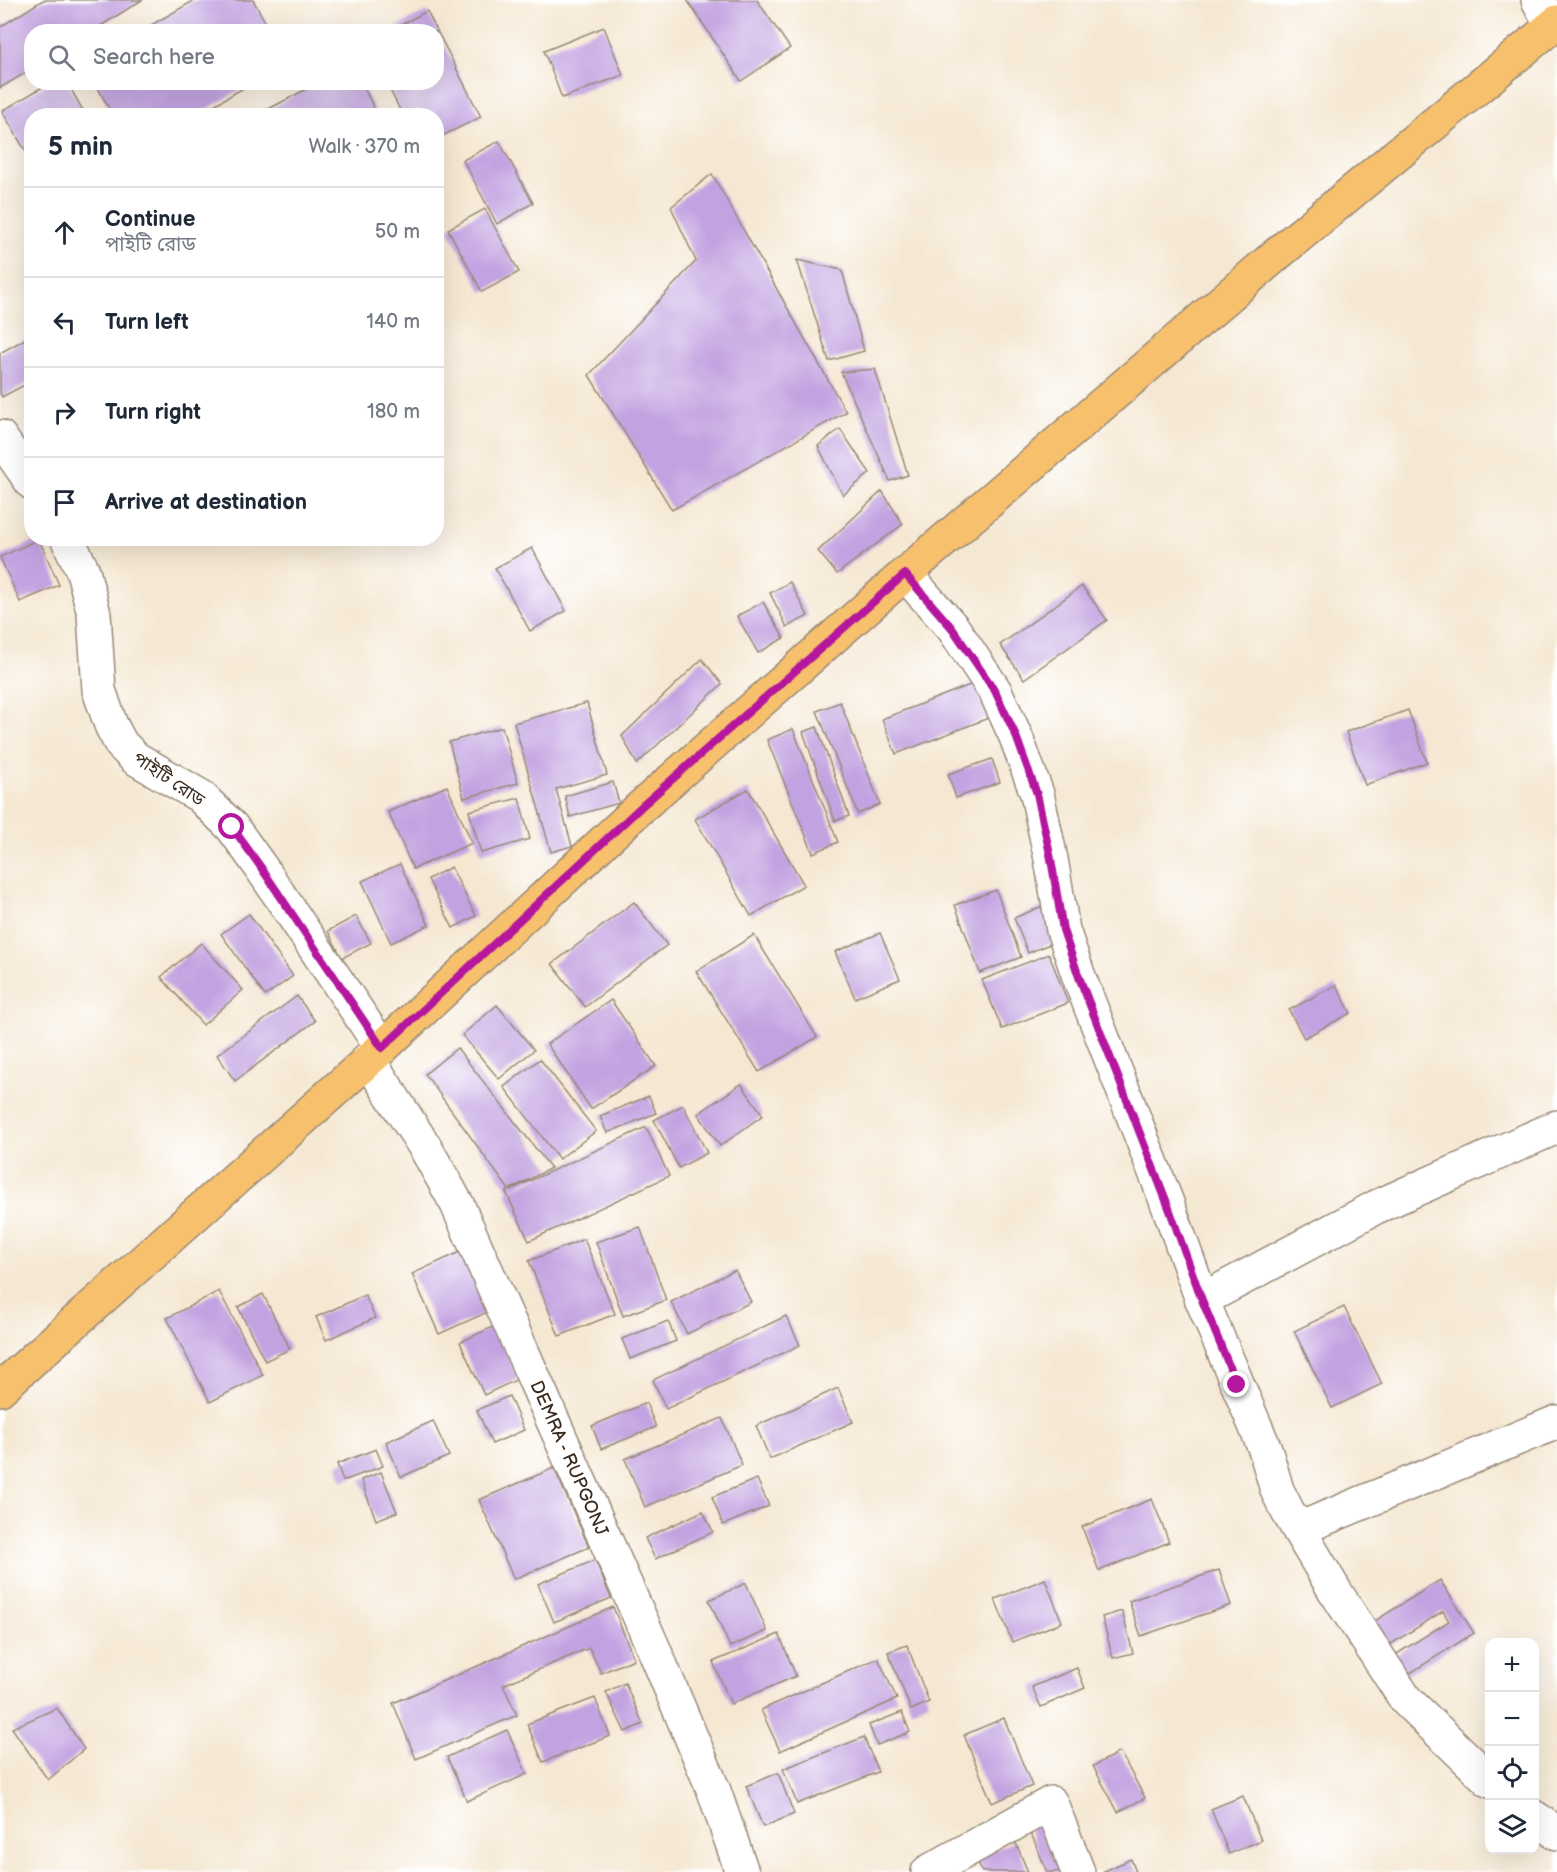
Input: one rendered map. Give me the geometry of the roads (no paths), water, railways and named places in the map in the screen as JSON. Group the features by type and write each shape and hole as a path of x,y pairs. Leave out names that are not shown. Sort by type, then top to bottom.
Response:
{"main road":[{"path":"0,1389 375,1054 642,806 905,574 1276,255 1549,16"}],"street":[{"path":"0,437 24,472"},
{"name":"পাইটি রোড","path":"71,546 83,571 93,614 99,690 111,725 122,744 135,758 200,796 232,827 260,866 375,1054"},
{"path":"905,574 952,628 995,691 1016,736 1037,794 1063,930 1079,977 1169,1208 1202,1300 1265,1449 1277,1490 1335,1591 1406,1700 1485,1776"},
{"name":"DEMRA - RUPGONJ","path":"375,1054 457,1204 653,1647 714,1791 742,1872"},
{"path":"1202,1300 1376,1207 1557,1127"},
{"path":"1299,1530 1557,1422"},
{"path":"928,1872 1051,1803 1078,1872"},
{"path":"1539,1820 1557,1833"}]}
